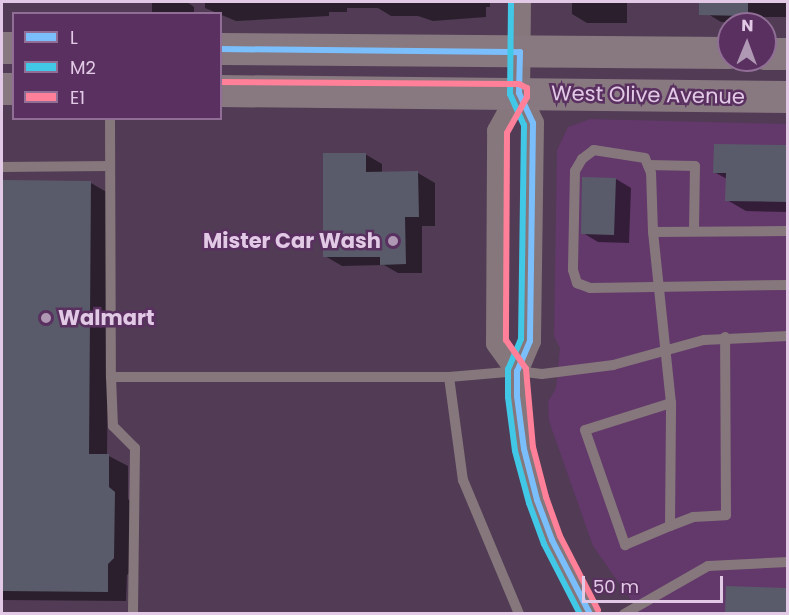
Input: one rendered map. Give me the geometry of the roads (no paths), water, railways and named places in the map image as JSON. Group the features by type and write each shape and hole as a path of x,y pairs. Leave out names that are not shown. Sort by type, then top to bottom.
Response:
{"main road":[{"name":"West Olive Avenue","path":"222,49 717,53"},
{"name":"West Olive Avenue","path":"222,91 788,97"}],"street":[{"path":"520,2 519,93 533,123 531,341 517,371 524,449 537,500 552,540 590,614"},
{"path":"517,371 497,343 498,131 519,93"}],"lane":[{"path":"110,120 113,426 135,448 133,614"},
{"path":"670,526 671,403 658,286 648,165 645,158 625,153 594,150 582,159 575,171 573,270 577,283 590,288 658,286 788,285"},
{"path":"648,165 695,166 694,230"},
{"path":"2,167 110,166"},
{"path":"653,232 788,231"},
{"path":"111,377 449,378 517,371 542,374 591,369 725,337 788,336"},
{"path":"671,403 585,430 625,545 693,517 726,515 725,337"},
{"path":"449,378 463,480 519,614"},
{"path":"624,614 708,566 788,562"}],"place":[{"name":"Mister Car Wash","path":"393,241"},
{"name":"Walmart","path":"46,318"}]}
